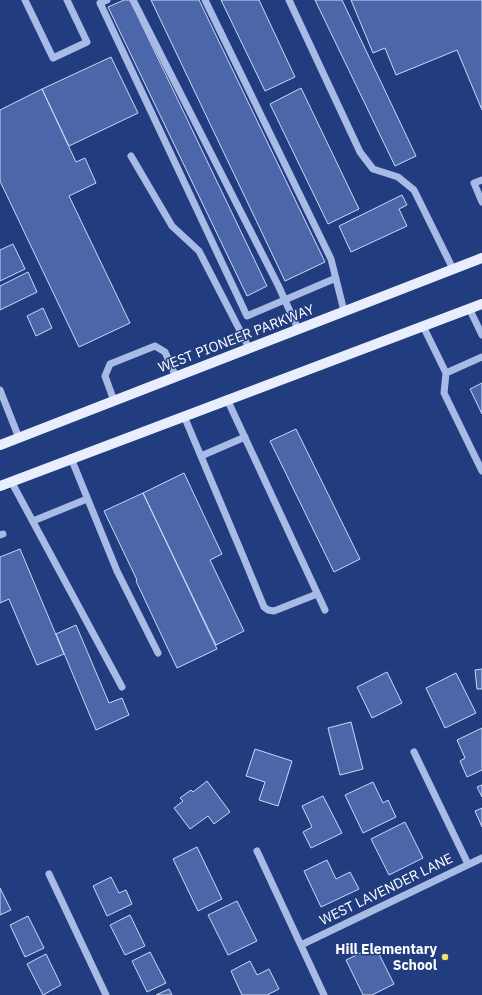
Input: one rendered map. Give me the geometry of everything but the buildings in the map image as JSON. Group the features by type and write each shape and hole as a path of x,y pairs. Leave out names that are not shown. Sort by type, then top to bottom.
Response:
{"main road":[{"name":"WEST PIONEER PARKWAY","path":"0,445 482,258"},
{"path":"0,486 227,399 482,304"}],"street":[{"path":"25,0 53,58 87,42 66,0"},
{"path":"107,0 100,4 248,316 336,278"},
{"path":"133,0 285,300 298,329"},
{"path":"205,0 331,259 344,311"},
{"path":"289,0 360,152 373,169 398,177 414,190 452,269"},
{"path":"131,156 172,226 198,251 248,348"},
{"path":"482,180 474,183 482,202"},
{"path":"469,308 482,335"},
{"path":"423,326 446,373 444,393 482,471"},
{"path":"114,401 105,376 110,364 154,346 165,352 176,377"},
{"path":"446,373 482,357"},
{"path":"0,390 19,438"},
{"path":"227,399 325,610"},
{"path":"184,416 264,607 268,610 274,611 317,594"},
{"path":"201,456 245,437"},
{"path":"71,458 117,571 158,653"},
{"path":"11,481 122,687"},
{"path":"33,521 87,499"},
{"path":"414,752 468,864"},
{"path":"257,851 324,995"},
{"name":"WEST LAVENDER LANE","path":"301,945 482,858"},
{"path":"49,874 106,995"}],"place":[{"name":"Hill Elementary School","path":"445,957"}]}
